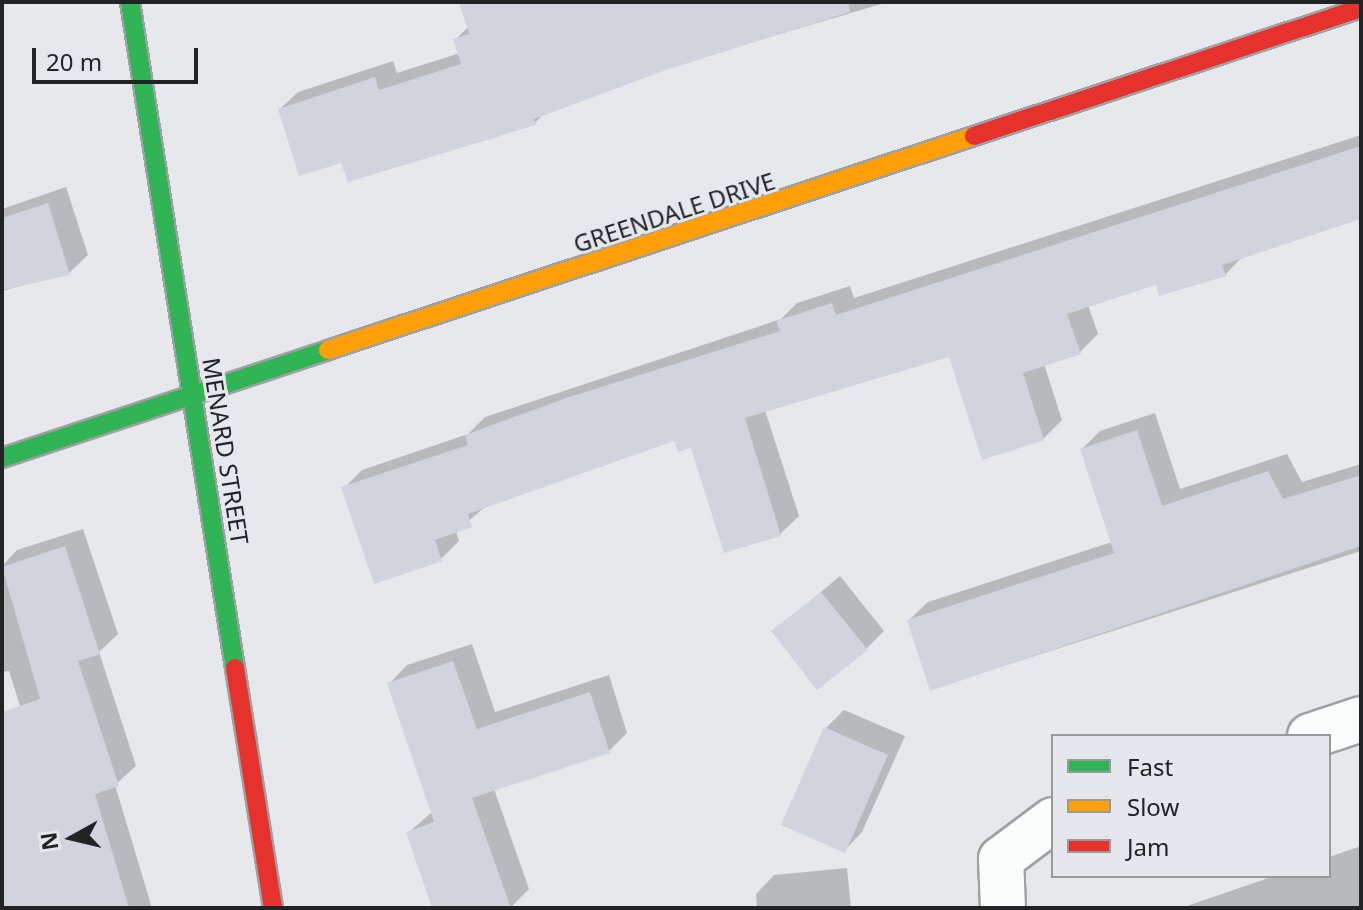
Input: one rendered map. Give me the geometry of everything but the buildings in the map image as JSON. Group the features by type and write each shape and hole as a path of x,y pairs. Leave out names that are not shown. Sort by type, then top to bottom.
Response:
{"street":[{"name":"MENARD STREET","path":"130,2 273,908"},
{"name":"GREENDALE DRIVE","path":"2,458 1361,8"},
{"path":"1316,734 1361,719"},
{"path":"1003,908 1001,859 1051,822"}],"traffic: fast":[{"path":"130,2 235,668"},
{"path":"2,458 328,350"}],"traffic: slow":[{"path":"328,350 974,136"}],"traffic: jam":[{"path":"974,136 1361,8"},
{"path":"235,668 273,908"}]}
